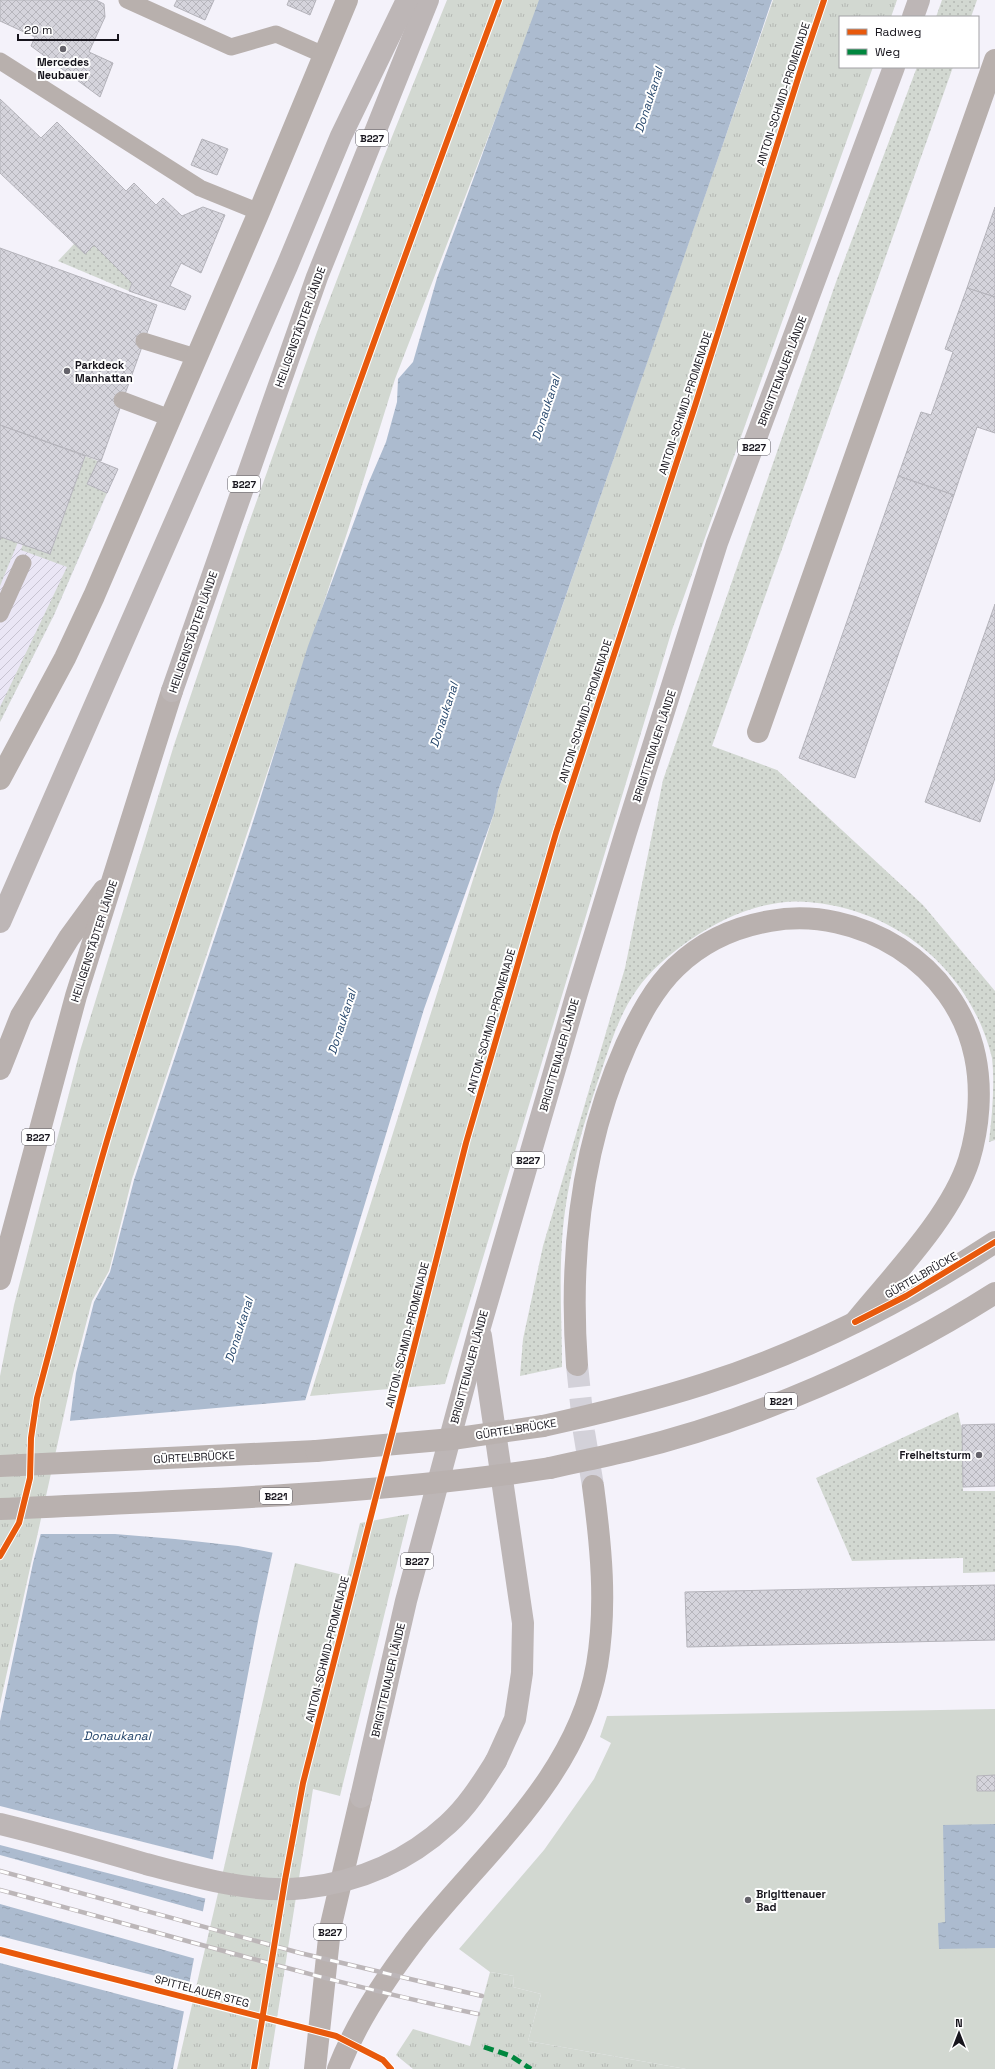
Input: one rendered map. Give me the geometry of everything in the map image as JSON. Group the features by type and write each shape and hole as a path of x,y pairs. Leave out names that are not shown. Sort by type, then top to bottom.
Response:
{"highway":[{"path":"0,922 283,274 341,136 407,0"},
{"name":"HEILIGENSTÄDTER LÄNDE","path":"172,691 317,277 428,0"},
{"path":"913,16 919,0"},
{"name":"BRIGITTENAUER LÄNDE","path":"361,1797 406,1602 480,1327 577,992 718,543 894,68"},
{"path":"0,1824 198,1877 266,1888 303,1888 347,1881 385,1867 422,1846 450,1823 475,1793 496,1761 515,1718 522,1673 523,1623 480,1327"}],"main road":[{"name":"HEILIGENSTÄDTER LÄNDE","path":"0,1279 76,996 116,874 172,691"},
{"path":"0,1069 21,1016 69,938 116,874"},
{"path":"577,1365 574,1316 574,1264 580,1209 588,1162 601,1112 617,1065 634,1026 654,992 676,967 699,948 724,935 752,924 786,918 826,920 861,928 890,942 915,958 938,981 955,1004 967,1030 975,1056 978,1083 975,1135 968,1162 957,1188 940,1217 855,1322"},
{"name":"GÜRTELBRÜCKE","path":"0,1466 316,1451 452,1439 543,1426 595,1415 705,1384 762,1363 855,1322 906,1296 995,1242"},
{"name":"B221","path":"0,1509 346,1492 490,1477 550,1468 628,1451 695,1432 755,1411 824,1384 941,1325 995,1293"},
{"path":"338,2069 375,1997 415,1940 521,1817 550,1778 581,1721 597,1666 603,1616 602,1552 593,1486"},
{"name":"BRIGITTENAUER LÄNDE","path":"315,2069 330,1929 361,1797"}],"street":[{"path":"3,768 65,658 259,212 347,0"},
{"path":"758,732 995,60"}],"lane":[{"path":"127,0 231,47 276,34 324,55"},
{"path":"0,62 200,188 259,212"},
{"path":"144,341 196,357"},
{"path":"122,400 170,418"},
{"path":"0,614 24,563"}],"shaded area":[{"path":"0,425 118,469 54,615 0,722"}],"green space":[{"path":"447,0 541,0 395,379 348,530 132,1179 109,1271 92,1301 73,1374 0,1704 0,1376 14,1305 80,1051 174,745 246,531 317,332 381,164"},
{"path":"773,0 897,0 891,16 839,16 839,68 873,68 672,630 445,1384 310,1396 494,813 498,791"},
{"path":"942,0 977,0 971,16 936,16"},
{"path":"917,68 953,68 712,746 777,770 923,905 995,991 995,1140 989,1142 993,1089 992,1058 982,1027 967,998 948,972 926,950 900,931 871,917 841,907 808,902 777,903 761,906 731,917 683,945 654,969 630,1000 620,1020 587,1113 567,1198 561,1257 562,1367 520,1376 523,1339 543,1246 625,968 663,780 836,282"},
{"path":"74,244 94,245 132,283 129,291 58,261"},
{"path":"85,456 98,461 87,484 107,493 54,615 0,722 0,707 67,567 21,550 23,544 50,554"},
{"path":"1,537 18,542 0,586 0,540"},
{"path":"958,1412 962,1430 963,1491 995,1491 995,1572 963,1573 963,1558 852,1561 816,1478"},
{"path":"409,1514 340,1796 313,1789 269,2069 177,2069 295,1563 347,1576 360,1523"},
{"name":"Brigittenauer Bad","path":"995,1709 995,2069 686,2069 528,2041 541,1994 513,1987 514,1976 490,1972 459,1949 544,1850 594,1779 611,1743 600,1737 607,1716"},
{"path":"490,1972 514,1976 513,1987 541,1994 528,2041 686,2069 413,2069 396,2055 413,2029 470,2046"}],"water":[{"name":"Donaukanal","path":"539,0 772,0 498,791 494,813 424,1009 305,1401 259,1616 173,2069 0,2069 0,1721 33,1563 69,1428 76,1373 94,1302 110,1272 134,1180 251,828 308,646 368,484 386,442 397,402 398,379 413,362 437,278"},
{"path":"995,1824 995,1948 939,1949 938,1923 945,1922 943,1825"}],"pier":[{"path":"307,1400 274,1553 238,1546 115,1534 39,1534 68,1421"},
{"path":"0,1806 215,1860 207,1899 0,1845"},
{"path":"0,1855 205,1912 196,1959 0,1904"},
{"path":"0,1936 191,1985 186,2012 0,1963"}],"building":[{"name":"Mercedes Neubauer","path":"0,0 96,0 104,4 105,17 89,52 113,63 100,97 31,46 35,37 0,21"},
{"path":"177,0 214,0 205,20 174,6"},
{"path":"289,0 316,0 310,15 287,5"},
{"path":"0,99 41,138 57,122 126,191 134,183 156,205 163,198 182,216 203,207 225,215 201,273 181,263 170,286 191,296 185,310 129,291 132,283 94,245 85,254 0,173"},
{"path":"202,139 228,149 217,175 191,165"},
{"path":"995,207 995,297 967,288"},
{"name":"Parkdeck Manhattan","path":"0,248 157,305 101,461 0,425"},
{"path":"967,288 995,297 995,433 977,427 954,495 898,476 921,412 931,415 953,352 945,349"},
{"path":"0,425 85,456 50,554 1,537 0,540"},
{"path":"98,461 118,469 107,493 87,484"},
{"path":"898,476 954,495 855,778 799,758"},
{"path":"995,604 995,778 980,822 925,802"},
{"name":"Freiheitsturm","path":"995,1424 995,1486 963,1487 962,1425"},
{"path":"995,1585 995,1640 687,1647 685,1592"},
{"path":"995,1775 995,1791 977,1791 977,1776"}],"tunnel":[{"path":"577,1365 584,1432 593,1486"}],"railway":[{"path":"0,1871 300,1953 482,1996"},
{"path":"0,1890 298,1971 418,2001 478,2014"}],"marked path":[{"path":"484,2047 511,2056 531,2069"}],"cycle path":[{"path":"0,1556 19,1523 30,1478 31,1438 37,1398 101,1161 155,985 296,561 396,280 499,0"},
{"name":"ANTON-SCHMID-PROMENADE","path":"254,2069 285,1880 303,1783 466,1143 556,833 694,409 824,0"},
{"path":"855,1322 906,1296 995,1242"},
{"name":"SPITTELAUER STEG","path":"0,1950 336,2036 383,2060 391,2069"}],"place":[{"name":"Mercedes Neubauer","path":"63,49"},
{"name":"Parkdeck Manhattan","path":"67,371"},
{"name":"Freiheitsturm","path":"979,1455"},
{"name":"Brigittenauer Bad","path":"748,1900"}]}
